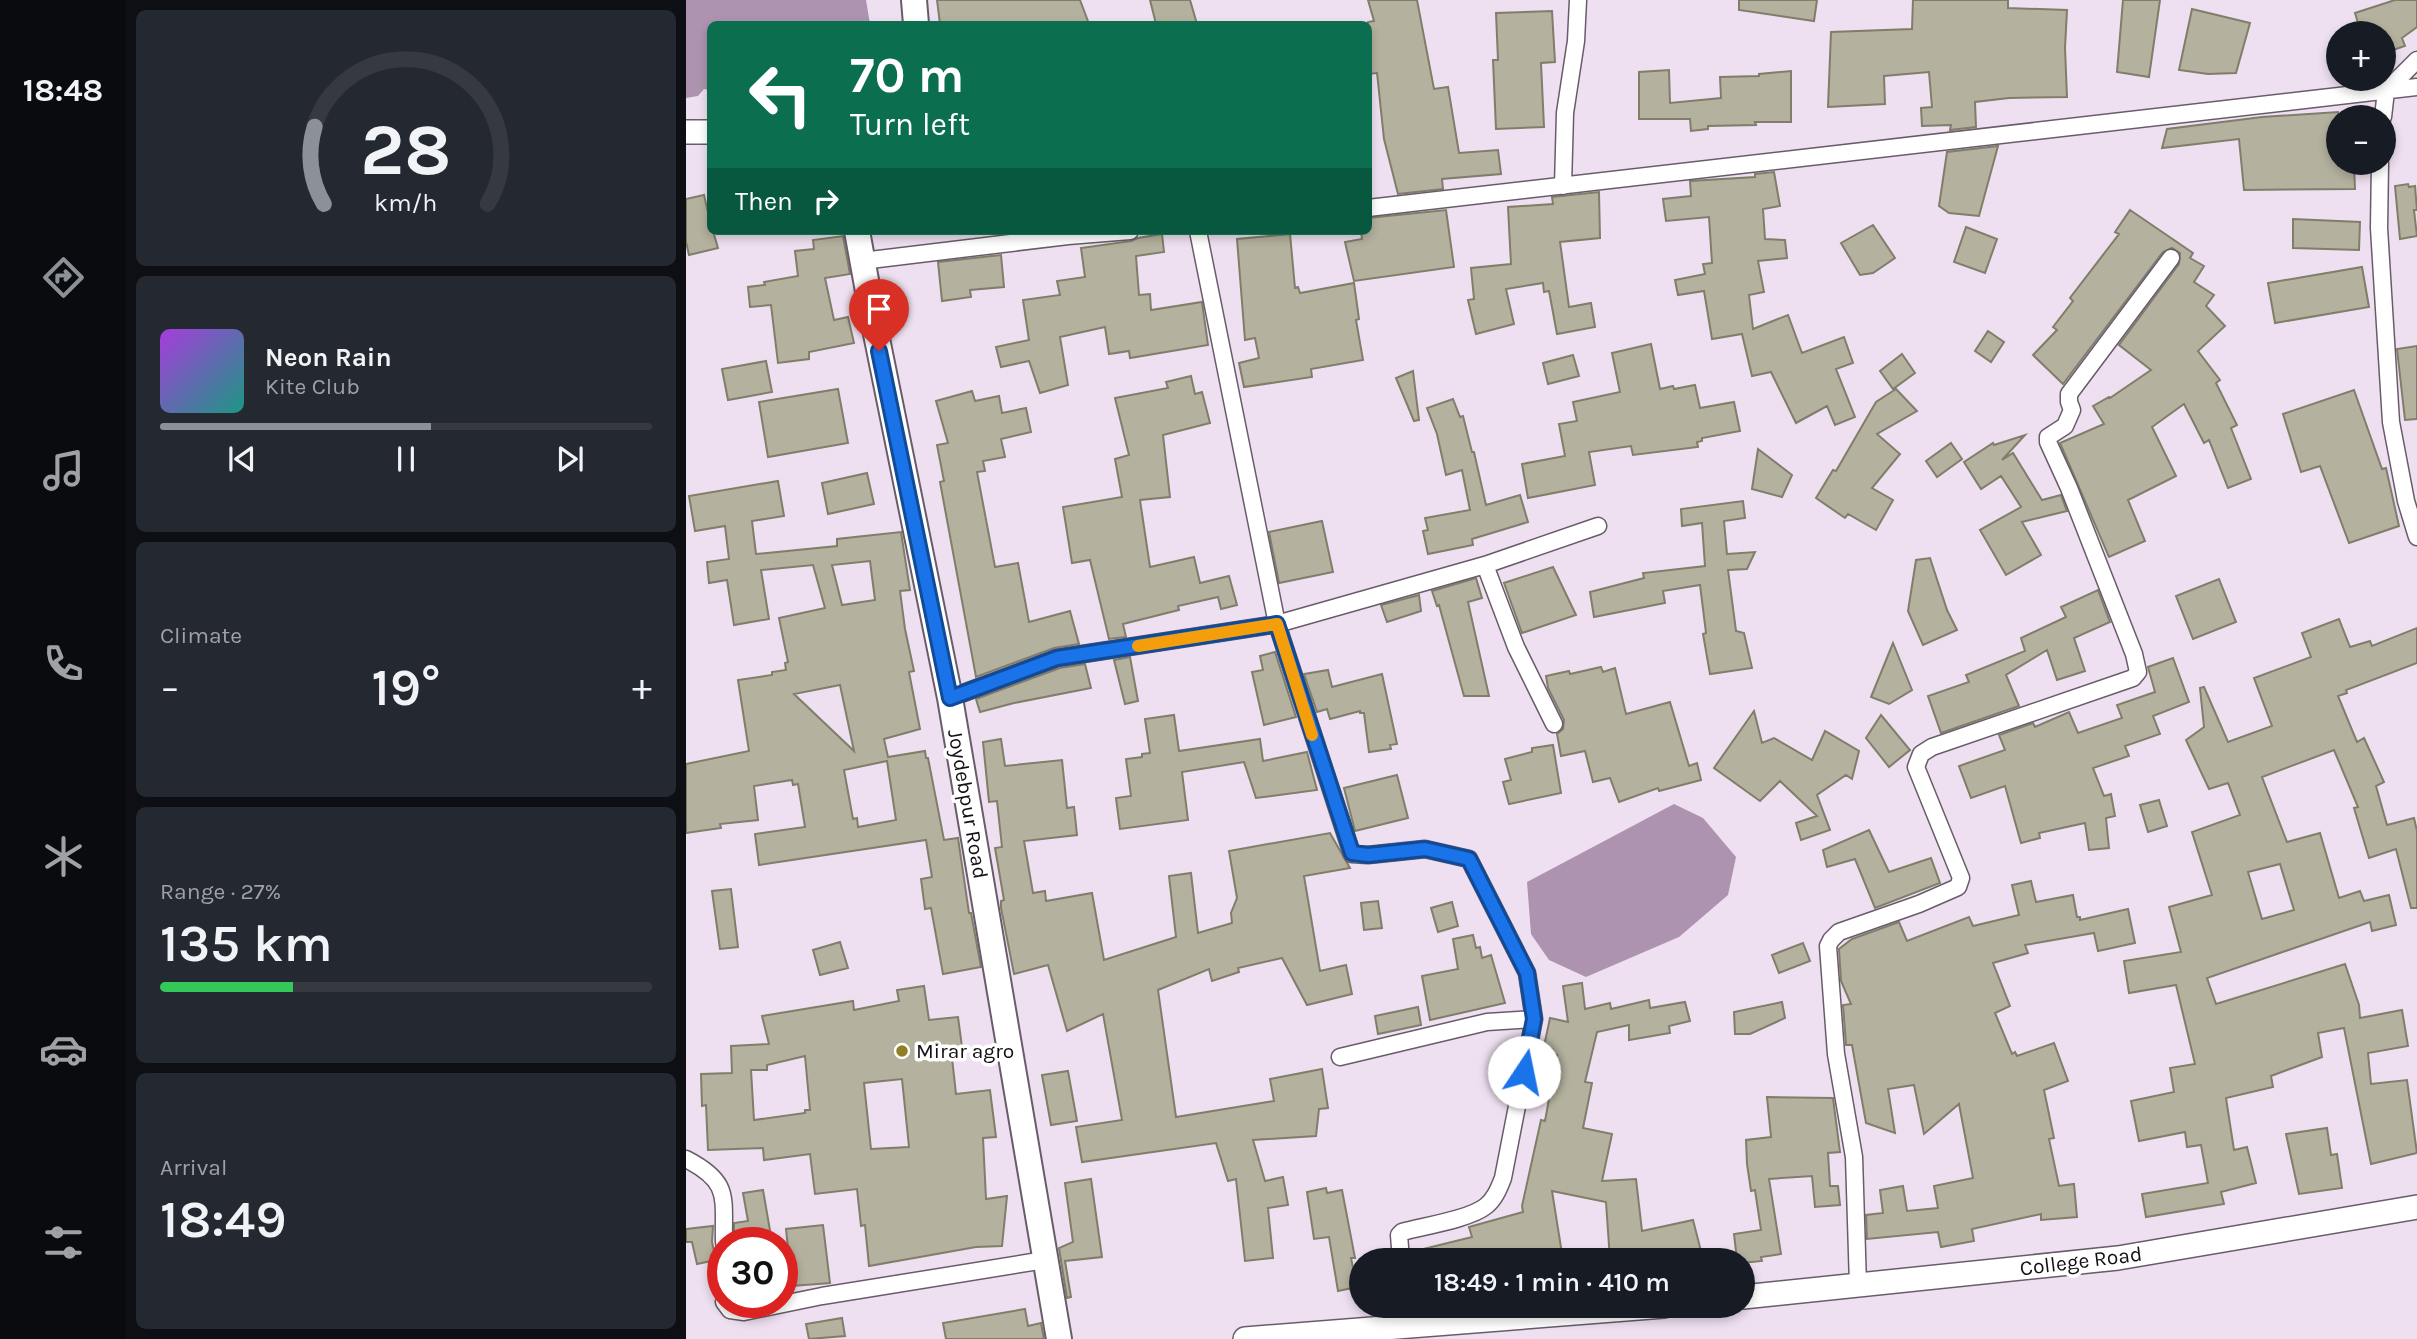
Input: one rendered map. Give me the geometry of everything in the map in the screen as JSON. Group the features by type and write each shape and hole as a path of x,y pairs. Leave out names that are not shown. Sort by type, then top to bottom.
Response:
{"main road":[{"path":"914,0 916,21"},
{"path":"686,132 707,132"},
{"name":"Joydebpur Road","path":"858,235 950,698 1059,1339"},
{"name":"College Road","path":"1755,1296 2118,1258 2417,1207"},
{"path":"1245,1339 1371,1333 1404,1318"}],"street":[{"path":"1563,186 1565,113 1576,41 1578,0"},
{"path":"2396,81 2417,60"},
{"path":"2396,90 2417,87"},
{"path":"1372,208 2386,91 2384,105"},
{"path":"2380,175 2379,228 2392,422 2406,501 2417,537"},
{"path":"862,261 1080,235"},
{"path":"1199,235 1277,624 1352,853 1368,855 1425,849 1469,859 1527,973 1534,1019 1503,1178 1497,1192 1489,1205 1476,1212 1402,1232 1399,1236 1400,1248"},
{"path":"1858,1285 1854,1157 1836,1054 1828,946 1830,940 1839,932 1919,904 1958,887 1961,878 1916,767 1921,754 1932,747 2133,678 2138,672 2134,654 2048,438 2065,426 2072,410 2069,394 2171,258"},
{"path":"950,698 1057,658 1277,624 1485,565 1598,526"},
{"path":"1485,565 1516,647 1554,724"},
{"path":"1340,1057 1487,1022 1534,1019"},
{"path":"686,1159 707,1170 716,1179 723,1192 724,1227"},
{"path":"798,1301 1045,1260"}],"shaded area":[{"path":"686,0 866,0 870,21 707,21 707,90 704,89 698,96 686,98"},
{"path":"1674,804 1703,818 1736,857 1728,895 1679,937 1586,977 1549,960 1531,934 1527,882"}],"building":[{"path":"937,0 1080,0 1088,21 940,21"},
{"path":"1150,0 1190,0 1196,21 1155,21"},
{"path":"1368,0 1417,0 1434,89 1448,87 1459,153 1498,150 1501,174 1442,179 1443,189 1398,194 1384,139 1377,73 1372,74 1374,21"},
{"path":"1739,0 1817,0 1814,21 1739,10"},
{"path":"1913,0 2008,0 2008,8 2067,10 2067,97 2009,98 1975,102 1976,127 1950,130 1951,125 1922,126 1921,108 1932,107 1929,72 1884,76 1885,104 1828,107 1831,32 1912,29"},
{"path":"2123,0 2160,0 2149,77 2117,72"},
{"path":"2395,0 2417,0 2417,27 2402,38 2405,46 2396,49 2396,21 2357,21 2355,13"},
{"path":"2192,9 2250,23 2236,73 2208,74 2179,70"},
{"path":"1552,11 1555,62 1541,63 1544,127 1496,129 1493,60 1498,60 1496,13"},
{"path":"1669,70 1670,103 1721,98 1720,77 1759,76 1791,71 1791,122 1708,126 1708,129 1691,131 1690,119 1639,119 1639,72"},
{"path":"2326,113 2326,175 2354,175 2355,189 2244,190 2239,139 2162,148 2167,129 2262,117"},
{"path":"1998,146 1979,216 1949,213 1939,206 1947,152"},
{"path":"1774,172 1780,206 1763,209 1765,239 1785,240 1787,258 1758,261 1764,292 1749,295 1753,329 1788,315 1802,353 1844,337 1853,363 1836,369 1855,417 1835,425 1827,406 1796,423 1771,372 1752,376 1742,334 1712,339 1704,291 1678,295 1675,280 1705,274 1703,264 1712,263 1709,217 1666,221 1663,199 1691,196 1690,181 1755,177 1755,174"},
{"path":"2408,184 2409,187 2415,186 2417,236 2400,239 2395,186"},
{"path":"1599,192 1600,238 1560,242 1569,307 1591,303 1595,327 1557,334 1549,291 1544,292 1543,283 1506,289 1514,324 1476,334 1468,300 1474,299 1471,268 1511,264 1508,207 1553,204 1552,197"},
{"path":"704,195 707,235 714,235 718,248 689,255 686,242 686,199"},
{"path":"1446,210 1454,267 1354,281 1345,242 1362,239 1362,235 1372,235 1372,218"},
{"path":"2130,210 2193,253 2190,258 2204,266 2194,282 2214,295 2206,306 2225,326 2198,351 2220,380 2216,383 2237,425 2231,428 2251,479 2228,488 2209,440 2204,443 2184,404 2152,427 2176,476 2128,500 2145,541 2109,557 2060,443 2104,424 2093,406 2110,398 2151,370 2119,345 2179,264 2180,253 2172,248 2163,252 2063,384 2033,355 2057,330 2053,327 2073,301 2070,298 2119,234 2115,232"},
{"path":"2293,219 2360,222 2359,250 2293,248"},
{"path":"1873,225 1895,258 1873,273 1860,275 1841,243"},
{"path":"1966,227 1997,239 1985,273 1954,262"},
{"path":"1162,235 1164,252 1136,256 1139,295 1150,294 1151,310 1202,302 1208,345 1130,358 1129,351 1109,354 1105,327 1060,337 1068,385 1040,393 1029,361 1001,367 996,347 1029,340 1023,300 1060,295 1057,281 1085,277 1081,248"},
{"path":"1290,235 1295,288 1298,287 1300,293 1354,283 1359,319 1356,320 1363,360 1311,369 1312,377 1244,387 1239,363 1259,358 1255,338 1245,340 1237,239"},
{"path":"843,236 850,274 825,278 834,320 848,317 854,343 809,352 809,359 778,363 771,305 750,307 748,287 798,276 795,251 814,249 813,240"},
{"path":"1001,255 1004,287 970,290 971,297 942,301 938,262"},
{"path":"2362,267 2369,307 2275,323 2268,283"},
{"path":"1988,331 2004,342 1991,362 1975,351"},
{"path":"1651,344 1660,389 1695,385 1700,408 1734,402 1740,431 1702,438 1702,441 1697,442 1698,447 1633,455 1631,446 1589,452 1595,485 1528,498 1522,464 1565,456 1559,424 1577,421 1573,402 1620,392 1612,353"},
{"path":"2417,346 2417,419 2405,420 2397,349"},
{"path":"1902,354 1915,373 1893,389 1880,371"},
{"path":"1573,355 1579,376 1548,384 1543,363"},
{"path":"766,361 772,392 728,400 722,369"},
{"path":"1413,371 1419,420 1414,421 1396,378"},
{"path":"1191,376 1195,394 1202,392 1210,423 1163,435 1170,497 1140,500 1150,567 1194,557 1200,583 1229,576 1237,605 1221,609 1218,597 1178,606 1179,610 1123,624 1126,637 1109,639 1090,560 1072,563 1063,507 1122,497 1115,459 1129,455 1115,398 1168,388 1166,382"},
{"path":"838,389 848,443 768,457 759,402"},
{"path":"1896,389 1917,411 1877,434 1900,454 1872,488 1893,500 1876,530 1848,514 1845,518 1816,498 1833,470 1836,471 1876,402"},
{"path":"2354,390 2382,469 2386,468 2399,526 2349,543 2320,466 2301,472 2283,414"},
{"path":"972,391 975,401 999,396 1002,413 1026,408 1031,432 1001,439 1005,457 983,461 985,471 977,472 995,567 1018,563 1029,622 1070,611 1079,644 1054,648 976,677 940,482 944,481 937,445 948,443 936,401"},
{"path":"1453,399 1460,417 1463,416 1486,505 1520,495 1528,522 1472,539 1473,545 1428,554 1423,531 1428,530 1425,518 1470,510 1462,470 1446,475 1437,434 1427,408"},
{"path":"2025,435 2002,460 2013,453 2042,500 2061,495 2067,511 2022,522 2041,555 2006,575 1980,530 2021,507 2001,476 1981,489 1964,462 1993,443 1994,445"},
{"path":"1951,443 1962,459 1937,477 1926,461"},
{"path":"1758,449 1792,475 1782,497 1752,489"},
{"path":"867,473 874,504 828,514 822,483"},
{"path":"778,481 784,516 752,521 756,554 837,546 837,539 901,532 910,590 900,591 914,671 909,672 920,729 884,739 888,757 925,751 928,758 944,840 958,838 969,913 981,967 943,974 931,908 925,909 921,879 932,877 926,840 759,865 755,834 805,827 798,784 793,785 792,780 754,786 758,820 720,824 721,828 686,833 686,764 749,751 738,680 786,670 785,663 788,662 779,618 825,608 813,565 761,570 769,619 734,625 727,580 709,583 707,562 729,559 725,526 695,531 689,496","holes":["870,561 875,600 842,605 832,565","840,685 854,751 794,694","887,761 896,820 858,827 857,818 853,819 844,770"]},
{"path":"1743,501 1745,518 1724,521 1727,554 1755,552 1747,569 1728,570 1736,631 1744,633 1752,668 1710,674 1703,634 1706,633 1700,585 1663,591 1665,603 1594,617 1590,592 1644,578 1643,573 1705,566 1702,523 1682,526 1681,509"},
{"path":"1322,521 1333,572 1279,583 1269,532"},
{"path":"1930,558 1947,610 1957,630 1923,645 1908,611 1916,560"},
{"path":"1553,567 1576,615 1522,633 1504,583"},
{"path":"1476,578 1482,598 1468,602 1489,696 1464,696 1439,605 1437,606 1432,591"},
{"path":"2219,579 2236,622 2193,639 2176,596"},
{"path":"2098,590 2110,622 2074,638 2085,671 2057,680 2047,650 2006,675 2019,706 1941,733 1928,696 1969,682 1966,675 2025,651 2021,638 2066,617 2061,607"},
{"path":"1419,595 1421,611 1387,622 1381,605"},
{"path":"2339,619 2350,647 2370,641 2372,646 2417,628 2417,663 2346,690 2347,693 2338,696 2357,742 2364,738 2384,782 2376,786 2387,825 2414,818 2417,831 2417,908 2411,908 2396,849 2369,858 2354,808 2358,807 2334,750 2262,777 2287,842 2320,833 2339,898 2360,891 2364,901 2389,895 2396,925 2372,931 2370,922 2207,978 2216,1004 2345,964 2359,1005 2360,1018 2402,1010 2408,1046 2368,1053 2371,1084 2407,1080 2417,1153 2371,1164 2344,1028 2318,1033 2322,1057 2271,1076 2273,1087 2226,1098 2234,1150 2247,1147 2256,1183 2221,1192 2224,1204 2146,1217 2142,1194 2208,1183 2201,1145 2187,1147 2185,1132 2139,1141 2131,1101 2174,1092 2170,1068 2195,1064 2176,985 2129,993 2124,961 2181,952 2169,907 2212,895 2192,832 2240,815 2228,783 2209,789 2186,740 2204,727 2200,688 2204,687 2228,742 2272,726 2254,678 2311,657 2302,633","holes":["2280,864 2294,910 2262,919 2248,872"]},
{"path":"1893,643 1912,690 1889,704 1871,697"},
{"path":"1275,652 1296,717 1264,725 1252,672 1263,670 1260,656"},
{"path":"1130,657 1138,701 1125,704 1114,660"},
{"path":"2173,658 2189,702 2153,716 2160,734 2125,746 2129,756 2093,768 2104,796 2111,794 2115,816 2106,818 2109,848 2089,850 2085,823 2039,833 2040,838 2021,843 2005,786 1971,798 1959,766 2005,750 1999,735 2033,723 2035,727 2069,712 2078,733 2122,718 2117,705 2155,692 2148,667"},
{"path":"1085,664 1091,688 980,712 976,699 1060,668"},
{"path":"1601,667 1603,672 1615,668 1626,714 1670,702 1689,766 1697,763 1701,780 1659,791 1658,788 1619,802 1610,778 1593,782 1585,751 1561,756 1557,734 1563,729 1564,720 1548,688 1546,676"},
{"path":"1328,670 1332,687 1382,674 1397,744 1390,745 1391,749 1369,752 1364,713 1360,711 1330,719 1327,709 1317,712 1304,674"},
{"path":"1754,711 1762,743 1774,738 1812,760 1825,731 1859,751 1852,779 1846,775 1817,795 1830,830 1801,840 1796,823 1817,816 1780,781 1760,801 1714,768"},
{"path":"1174,715 1179,751 1260,739 1263,761 1307,752 1317,790 1256,798 1244,762 1182,772 1188,820 1120,829 1116,798 1131,796 1126,759 1150,753 1145,719"},
{"path":"1881,715 1910,750 1889,767 1866,738"},
{"path":"1001,739 1005,766 1062,760 1067,808 1074,807 1077,835 1024,841 1033,893 1045,891 1046,901 1092,893 1104,960 1176,937 1169,876 1191,873 1198,933 1232,923 1231,913 1237,898 1229,851 1330,833 1350,868 1304,876 1320,971 1346,965 1352,994 1307,1005 1282,958 1238,968 1239,972 1212,981 1209,969 1158,990 1176,1117 1274,1101 1270,1079 1322,1069 1328,1108 1319,1109 1316,1136 1253,1140 1265,1181 1283,1177 1288,1205 1268,1208 1273,1258 1245,1261 1236,1179 1228,1181 1216,1143 1082,1162 1076,1127 1122,1120 1103,1014 1067,1031 1048,965 1014,974 1001,908 1001,901 1004,900 995,848 1002,847 997,801 989,802 983,742"},
{"path":"1553,745 1561,793 1509,804 1503,782 1511,780 1505,759 1532,752 1532,748"},
{"path":"1397,775 1408,818 1355,831 1344,788"},
{"path":"2159,800 2167,826 2148,832 2140,805"},
{"path":"1869,830 1889,872 1931,858 1940,883 1875,908 1855,859 1827,867 1823,850"},
{"path":"2031,881 2036,902 2073,895 2080,920 2128,909 2135,943 2098,951 2094,933 2025,945 2028,953 1993,963 2010,1006 1995,1013 2012,1054 2015,1052 2017,1056 2054,1043 2068,1081 2044,1090 2054,1138 2049,1139 2059,1186 2074,1184 2077,1217 2041,1220 2041,1214 1972,1229 1974,1241 1941,1247 1938,1232 1867,1239 1866,1215 1883,1213 1880,1190 1903,1186 1907,1211 1938,1208 1934,1186 1973,1178 1959,1104 1924,1134 1914,1085 1888,1089 1895,1133 1866,1123 1852,1045 1846,1045 1843,1005 1851,1004 1841,981 1839,949 1852,939 1899,922 1907,941 1969,917 1973,926 2019,915 2012,885"},
{"path":"731,889 738,947 720,949 712,891"},
{"path":"1378,901 1382,928 1364,930 1361,903"},
{"path":"1452,902 1458,926 1438,932 1431,908"},
{"path":"1473,935 1476,948 1480,947 1482,958 1491,955 1505,1003 1430,1020 1422,976 1458,969 1453,939"},
{"path":"840,942 848,968 820,975 813,950"},
{"path":"1803,943 1810,961 1779,973 1772,955"},
{"path":"1582,983 1585,1009 1610,1003 1611,1009 1649,1000 1650,1008 1685,1002 1690,1021 1669,1026 1670,1033 1629,1040 1629,1025 1597,1032 1585,1082 1592,1083 1583,1128 1612,1134 1602,1181 1636,1179 1642,1231 1693,1220 1700,1248 1609,1248 1606,1202 1552,1191 1561,1248 1427,1248 1472,1237 1469,1227 1523,1212 1522,1206 1541,1120 1545,1121 1557,1055 1543,1051 1550,1018 1568,1022 1563,986"},
{"path":"924,986 929,1020 958,1017 962,1047 951,1049 956,1094 990,1090 996,1137 983,1138 986,1199 1007,1196 1002,1246 976,1247 869,1266 865,1225 861,1226 857,1189 815,1194 810,1154 764,1160 763,1148 708,1150 706,1105 702,1106 701,1074 732,1073 731,1046 769,1044 762,1016 853,1001 854,1010 899,1001 897,990","holes":["805,1056 810,1110 754,1120 751,1070 767,1070 767,1065","902,1079 909,1147 871,1149 864,1083"]},
{"path":"1782,1002 1785,1018 1750,1034 1735,1034 1734,1012"},
{"path":"1418,1007 1421,1025 1378,1034 1375,1016"},
{"path":"1068,1071 1077,1121 1051,1125 1042,1075"},
{"path":"1767,1097 1833,1098 1840,1152 1828,1153 1830,1186 1838,1186 1840,1205 1815,1207 1812,1176 1769,1179 1781,1254 1761,1257 1762,1261 1755,1262 1755,1248 1736,1248 1734,1234 1761,1230 1755,1190 1751,1191 1746,1140 1771,1137"},
{"path":"2327,1128 2331,1155 2337,1154 2342,1188 2299,1194 2286,1134"},
{"path":"1091,1179 1102,1257 1065,1261 1071,1297 1067,1298 1059,1248 1073,1242 1065,1183"},
{"path":"1326,1188 1327,1193 1342,1190 1353,1248 1349,1248 1349,1289 1338,1291 1329,1237 1314,1239 1307,1192"},
{"path":"763,1190 769,1227 734,1227 734,1223 748,1221 743,1193"},
{"path":"823,1225 830,1283 798,1286 798,1228"},
{"path":"713,1226 707,1227 707,1262 697,1264 692,1242 686,1242 686,1229"},
{"path":"1025,1309 1028,1326 1041,1323 1044,1339 946,1339 943,1323"},
{"path":"842,1318 845,1336 809,1339 806,1324"}],"slow traffic":[{"path":"1138,646 1277,624 1312,735"}],"place":[{"name":"Mirar agro","path":"902,1051"}],"route":[{"path":"879,351 950,698 1057,658 1277,624 1352,853 1368,855 1425,849 1469,859 1527,973 1534,1019 1524,1072"}]}
